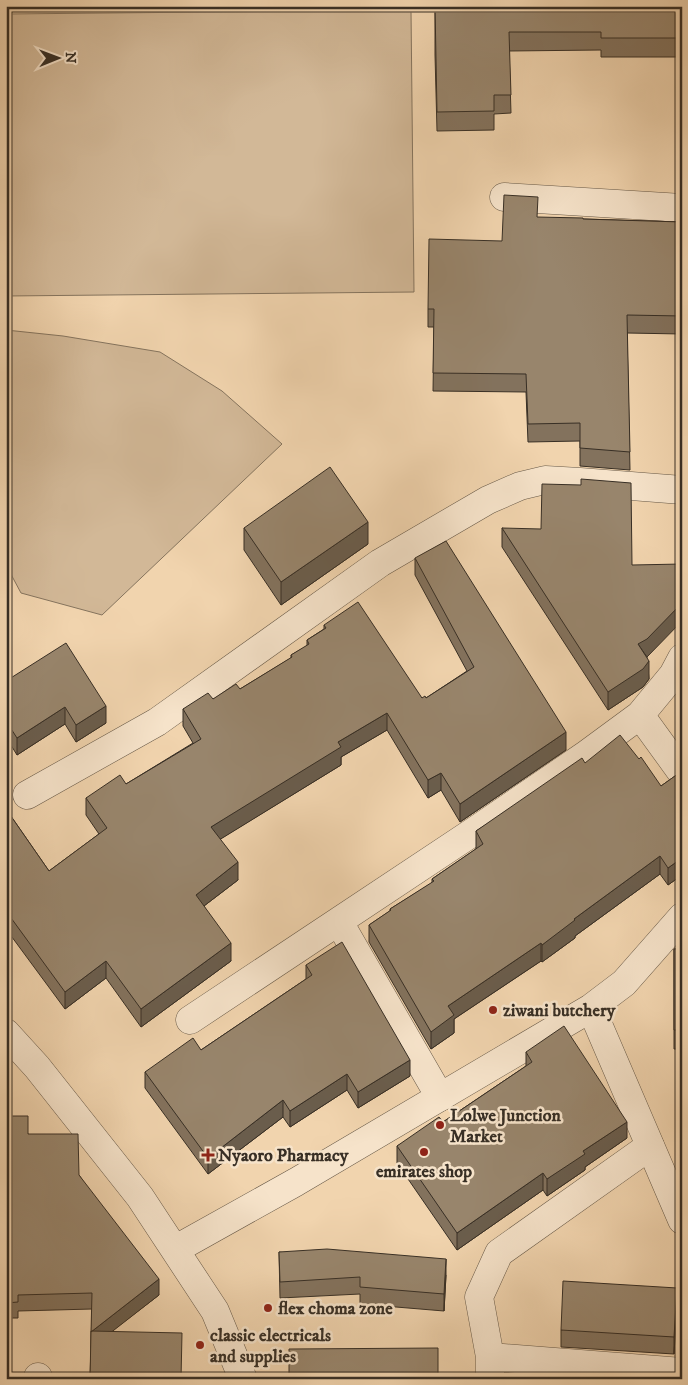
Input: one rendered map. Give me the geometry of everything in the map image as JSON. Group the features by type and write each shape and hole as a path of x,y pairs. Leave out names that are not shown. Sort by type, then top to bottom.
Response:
{"street":[{"path":"504,197 682,208"},
{"path":"27,796 157,722 380,563 488,500 520,486 545,480 682,490"},
{"path":"190,1020 339,922 587,754 640,714 673,675 682,658"},
{"path":"640,714 682,774"},
{"path":"176,1250 296,1182 591,1008 624,983 682,917"},
{"path":"339,922 440,1097"},
{"path":"591,1008 682,1220"},
{"path":"6,1033 37,1068 140,1197 215,1311 243,1379"},
{"path":"650,1146 499,1253 479,1297 490,1368 682,1372"}],"shaded area":[{"path":"411,10 414,292 6,296 6,14"},
{"path":"6,330 63,336 160,352 222,391 282,444 102,615 21,593 6,565"}],"building":[{"path":"435,6 682,6 682,38 601,38 601,32 509,32 511,95 494,95 494,111 437,112"},
{"path":"504,195 538,197 537,217 682,222 682,316 627,315 630,452 580,448 580,423 528,424 526,374 433,373 434,309 428,309 429,239 502,241"},
{"path":"330,467 368,522 281,582 244,528"},
{"path":"581,479 631,483 632,565 682,564 682,603 647,639 638,644 649,661 643,669 608,692 502,528 541,529 542,484 581,485"},
{"path":"446,541 566,732 460,804 441,773 428,780 387,713 338,742 341,747 211,827 238,862 196,895 231,943 141,1009 106,961 65,992 6,911 6,809 49,871 107,828 86,798 120,775 126,784 201,739 183,709 208,693 213,699 236,684 240,689 292,657 291,655 309,644 307,640 326,628 324,625 358,602 422,698 425,696 426,698 474,667 415,558"},
{"path":"66,643 106,706 76,725 65,707 17,738 6,721 6,681"},
{"path":"620,735 639,759 641,757 661,786 682,771 682,858 668,868 660,856 542,945 541,943 448,1006 454,1015 431,1032 369,925 434,881 432,879 483,844 476,831 582,758 585,763"},
{"path":"342,942 410,1060 358,1092 347,1074 290,1111 283,1100 208,1158 145,1072 193,1038 201,1050 312,975 306,965"},
{"path":"674,949 682,949 682,1030 674,1030"},
{"path":"564,1026 627,1122 583,1151 585,1154 547,1179 543,1173 457,1233 397,1146 439,1117 443,1122 532,1062 526,1052"},
{"path":"6,1116 28,1116 28,1134 78,1134 79,1175 159,1279 91,1332 92,1293 18,1295 18,1302 6,1303"},
{"path":"327,1249 446,1259 444,1294 360,1287 360,1277 280,1282 279,1252"},
{"path":"563,1281 677,1288 674,1337 561,1330"},
{"path":"91,1331 182,1333 181,1379 90,1379"},
{"path":"438,1348 438,1379 289,1379 289,1349"}],"place":[{"name":"ziwani butchery","path":"493,1010"},
{"name":"Lolwe Junction Market","path":"440,1125"},
{"name":"emirates shop","path":"424,1152"},
{"name":"Nyaoro Pharmacy","path":"208,1155"},
{"name":"flex choma zone","path":"268,1308"},
{"name":"classic electricals and supplies","path":"200,1345"}]}
